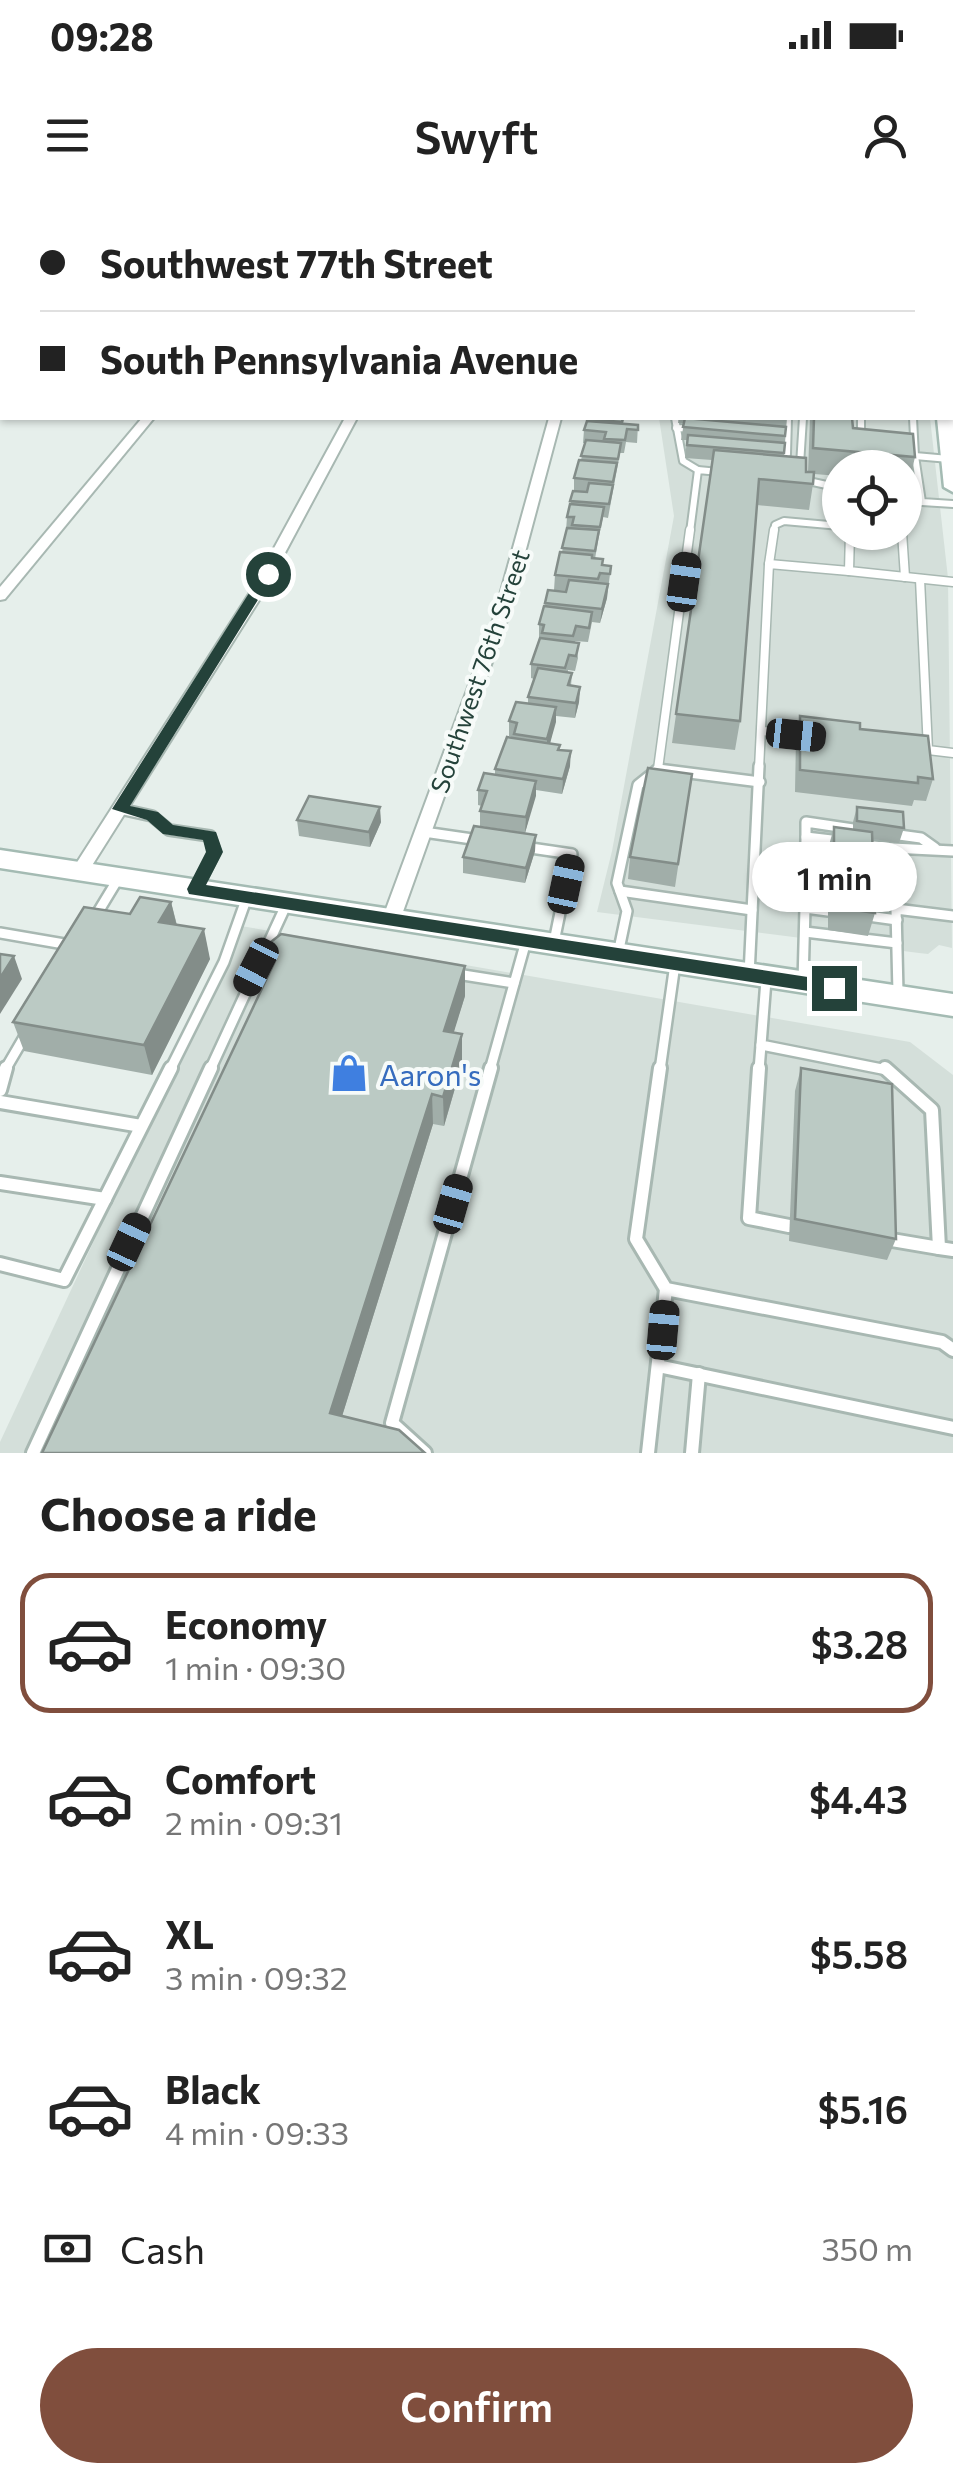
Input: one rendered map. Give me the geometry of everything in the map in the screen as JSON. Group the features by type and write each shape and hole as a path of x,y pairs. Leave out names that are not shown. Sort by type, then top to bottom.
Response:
{"main road":[{"path":"945,420 953,487"},
{"path":"0,858 953,1005"}],"street":[{"path":"0,596 146,420"},
{"path":"80,871 256,594 349,420"},
{"name":"Southwest 76th Street","path":"392,920 500,620 554,420"}],"lane":[{"path":"675,420 682,461 698,470 732,473"},
{"path":"763,454 786,454 788,420"},
{"path":"804,420 799,479 822,484"},
{"path":"861,420 861,445 871,449"},
{"path":"913,420 916,450"},
{"path":"676,428 713,431"},
{"path":"769,436 787,437"},
{"path":"680,446 696,447"},
{"path":"922,457 950,459"},
{"path":"658,770 698,470"},
{"path":"922,502 953,504"},
{"path":"789,1226 749,1218 761,1045 752,910 769,564 775,525 822,525"},
{"path":"850,550 850,572"},
{"path":"903,550 905,577"},
{"path":"769,564 953,582"},
{"path":"920,579 928,750"},
{"path":"763,731 818,738"},
{"path":"910,748 953,753"},
{"path":"618,956 627,911 618,883 638,785 658,770 760,782"},
{"path":"120,809 152,816 169,830 210,836 215,852 196,889"},
{"path":"803,983 806,822 853,829"},
{"path":"424,832 498,843"},
{"path":"899,835 921,838 936,848 953,851"},
{"path":"806,837 922,852 936,848"},
{"path":"424,1453 392,1424 514,983 540,943 572,854 516,846"},
{"path":"892,848 898,997"},
{"path":"806,861 828,864"},
{"path":"866,868 894,872"},
{"path":"68,962 119,877"},
{"path":"754,887 806,892"},
{"path":"620,892 752,910"},
{"path":"0,1264 64,1280 224,962 247,897"},
{"path":"33,1453 287,904"},
{"path":"806,908 828,911"},
{"path":"868,916 953,916"},
{"path":"805,932 897,943"},
{"path":"0,933 78,947"},
{"path":"266,945 286,948"},
{"path":"648,1453 666,1289 636,1238 675,964"},
{"path":"438,971 514,983"},
{"path":"0,1090 5,1070 32,1024"},
{"path":"761,1045 884,1067 932,1110 939,1248"},
{"path":"0,1102 142,1126"},
{"path":"0,1183 105,1199"},
{"path":"886,1239 953,1250"},
{"path":"666,1289 942,1342 953,1350"},
{"path":"658,1366 953,1428"},
{"path":"692,1453 699,1374"}],"shaded area":[{"path":"659,420 930,420 948,578 952,948 939,945 928,954 597,912 612,851 674,516"},
{"path":"241,926 910,1042 953,1075 953,1453 0,1453 0,1442"}],"building":[{"path":"685,420 707,420 786,427 785,436 683,427"},
{"path":"814,420 852,420 853,428 913,434 914,450 813,448"},
{"path":"587,421 638,425 638,430 627,429 625,440 604,439 606,432 584,430"},
{"path":"688,435 785,443 784,453 687,445"},
{"path":"586,440 621,443 618,459 581,456"},
{"path":"714,450 806,458 806,472 814,472 813,484 759,479 740,721 676,714"},
{"path":"579,460 617,463 613,482 574,478"},
{"path":"589,483 613,485 609,504 570,501 573,491 587,492"},
{"path":"570,504 604,507 600,527 572,525 574,517 567,517"},
{"path":"567,528 599,530 595,551 562,548"},
{"path":"560,552 603,559 602,565 611,566 610,574 600,573 598,579 555,575"},
{"path":"569,580 608,584 602,609 545,603 548,590 566,592"},
{"path":"544,606 592,612 589,628 576,626 573,636 542,633 544,625 539,624"},
{"path":"540,638 579,643 576,656 569,655 565,668 531,664"},
{"path":"538,668 572,673 568,685 580,687 576,703 528,697"},
{"path":"516,702 556,707 547,739 514,734 517,723 509,721"},
{"path":"800,716 860,723 860,729 928,736 933,779 918,777 918,783 800,770"},
{"path":"507,737 560,745 558,750 571,751 563,779 495,769"},
{"path":"648,768 692,774 678,864 630,857"},
{"path":"484,773 536,781 526,817 480,811 487,791 478,790"},
{"path":"309,796 380,807 369,832 297,820"},
{"path":"857,807 903,812 904,828 857,821"},
{"path":"474,826 536,835 526,868 463,857"},
{"path":"834,827 872,832 875,913 834,907"},
{"path":"140,897 171,902 159,922 204,929 144,1045 13,1022 84,907 130,914"},
{"path":"281,934 465,966 444,1031 462,1034 443,1097 432,1094 330,1413 399,1430 425,1453 42,1453 276,959 262,949"},
{"path":"0,954 14,956 0,978"},
{"path":"801,1068 892,1084 896,1239 795,1219"}],"place":[{"name":"Aaron's","path":"349,1073"}],"route":[{"path":"268,574 120,809 152,816 169,830 210,836 215,852 196,889 834,988"}]}
